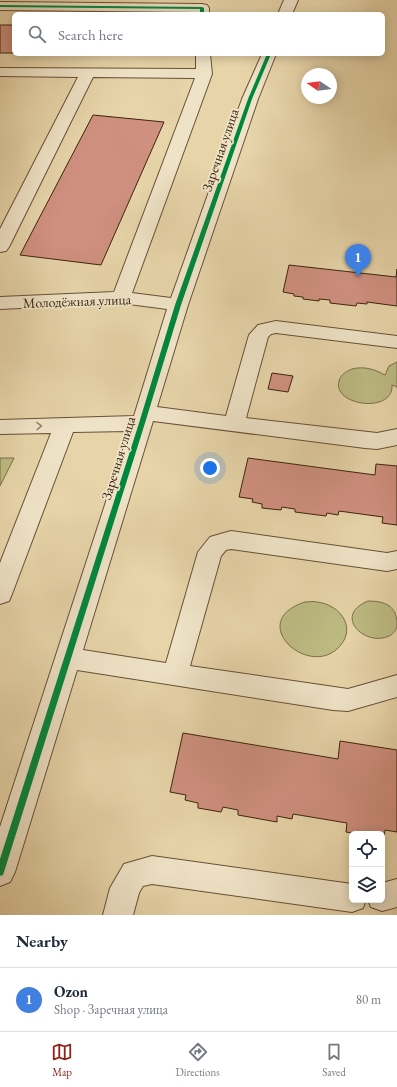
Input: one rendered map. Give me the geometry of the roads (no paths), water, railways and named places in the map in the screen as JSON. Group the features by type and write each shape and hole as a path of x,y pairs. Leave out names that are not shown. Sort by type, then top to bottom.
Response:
{"street":[{"path":"286,12 291,0"},
{"path":"0,6 202,11"},
{"path":"121,297 204,74 203,56"},
{"name":"Заречная улица","path":"0,872 178,304 250,99 268,56"},
{"path":"0,72 204,74"},
{"path":"0,247 7,219 87,74"},
{"name":"Молодёжная улица","path":"0,304 121,297 178,304"},
{"path":"234,424 259,335 265,329 276,327 397,342"},
{"path":"0,427 66,425 143,418 234,424 378,441 397,437"},
{"path":"2,583 66,425"},
{"path":"175,675 210,552 218,543 231,540 387,562 397,560"},
{"path":"68,658 333,699 348,700 397,686"},
{"path":"118,915 125,888 134,874 152,870 349,898"},
{"path":"385,896 397,893"}],"place":[{"name":"Ozon","path":"358,277"}]}
